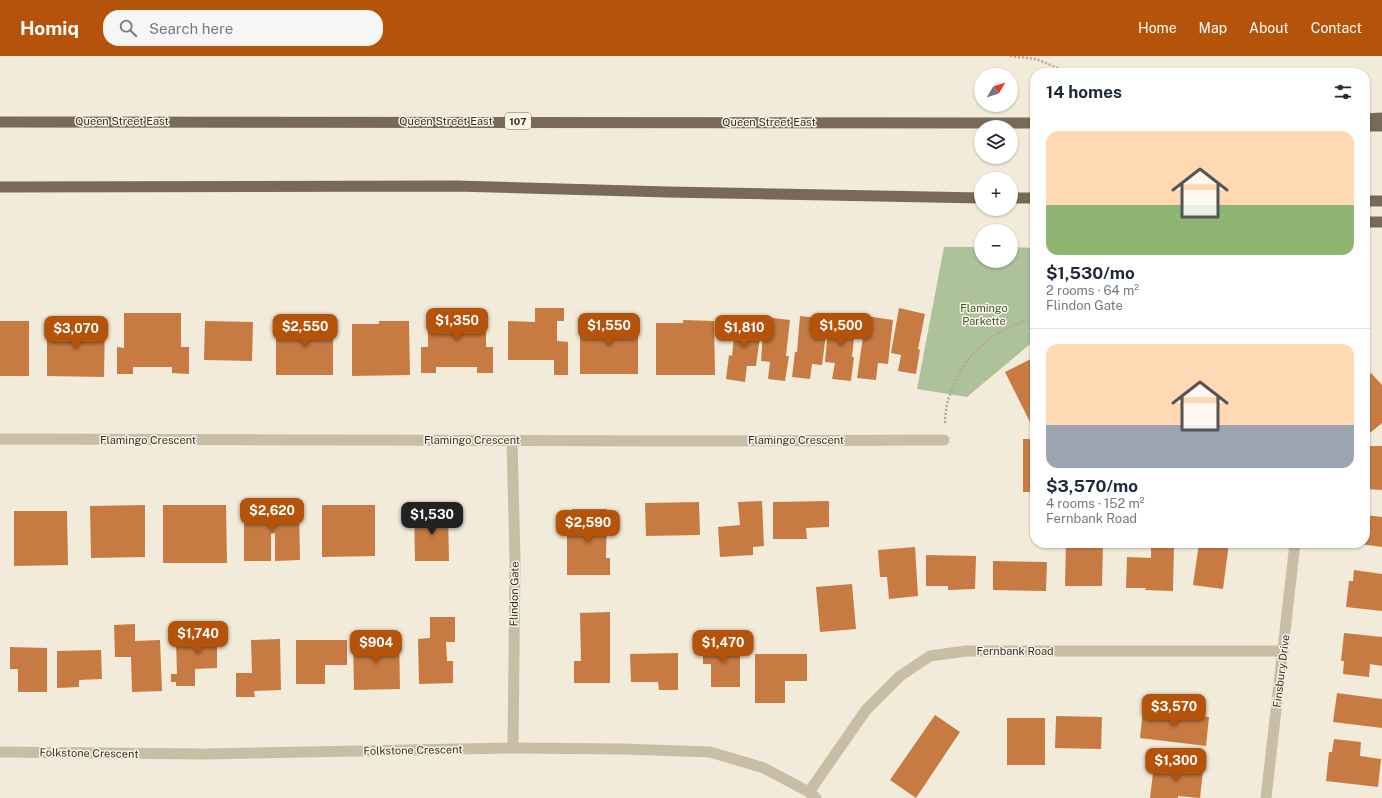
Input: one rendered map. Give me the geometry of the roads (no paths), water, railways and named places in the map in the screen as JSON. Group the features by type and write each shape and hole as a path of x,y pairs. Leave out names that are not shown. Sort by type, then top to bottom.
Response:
{"main road":[{"path":"1370,119 1382,118"},
{"name":"Queen Street East","path":"0,122 461,121 1030,123"},
{"path":"1370,126 1382,126"},
{"path":"0,187 456,186 974,198"},
{"path":"1018,198 1030,198"},
{"path":"1370,201 1382,201"},
{"path":"1370,222 1382,222"}],"street":[{"name":"Flamingo Crescent","path":"0,439 944,440"},
{"name":"Flindon Gate","path":"512,440 515,560 512,748"},
{"name":"Finsbury Drive","path":"1266,798 1284,651 1294,548"},
{"name":"Fernbank Road","path":"812,795 866,710 900,676 930,656 966,650 1284,651"},
{"name":"Folkstone Crescent","path":"0,752 204,754 512,748 622,749 710,752 764,768 812,795"}],"park label":[{"name":"Flamingo Parkette","path":"984,314"}]}
